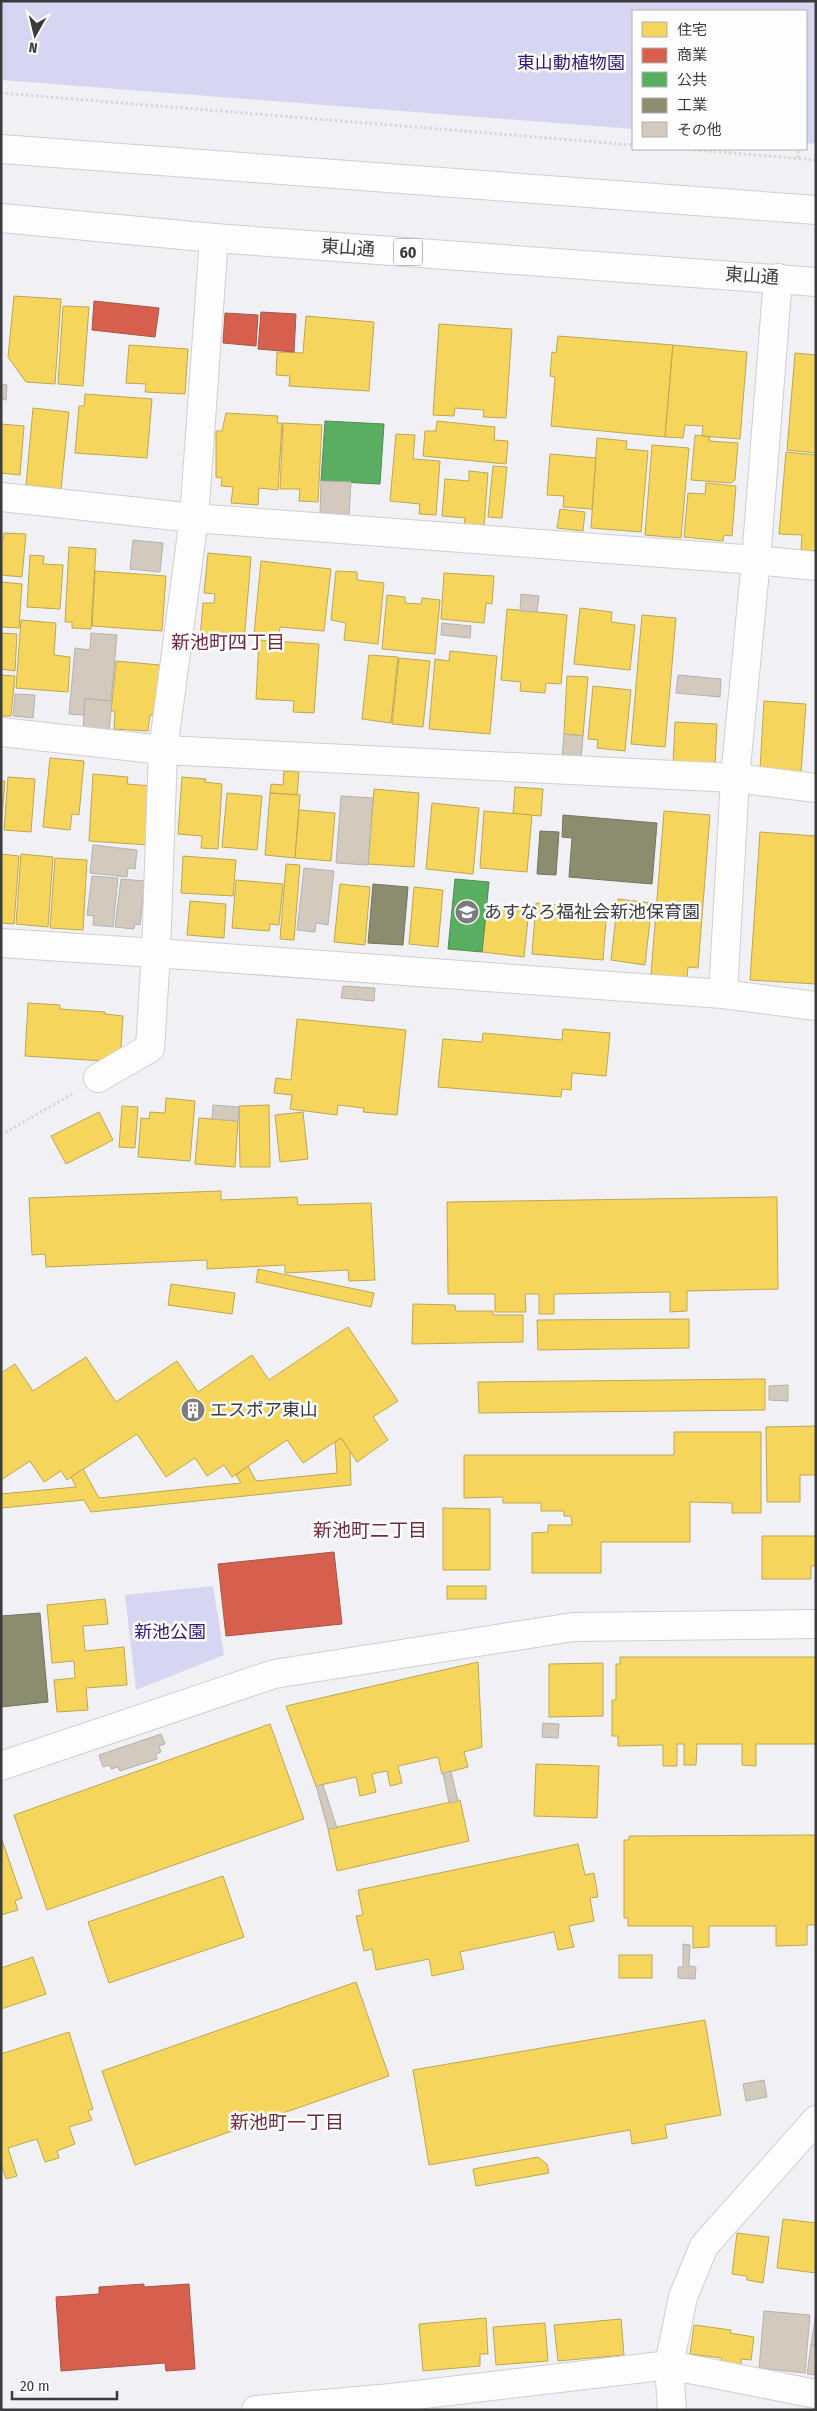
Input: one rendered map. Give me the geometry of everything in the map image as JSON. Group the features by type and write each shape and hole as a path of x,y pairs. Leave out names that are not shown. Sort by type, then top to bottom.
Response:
{"street":[{"path":"1,149 816,210"},
{"name":"東山通","path":"1,218 214,238 816,282"},
{"path":"98,1078 150,1048 156,954 163,750 194,518 214,238"},
{"path":"723,994 735,778 756,560 778,278"},
{"path":"1,497 194,518 816,566"},
{"path":"1,732 163,750 735,778 816,788"},
{"path":"1,943 723,994 816,1006"},
{"path":"1,1766 274,1674 573,1627 816,1624"},
{"path":"672,2410 669,2365 683,2297 704,2246 816,2120"},
{"path":"256,2410 391,2398 669,2365 816,2394"}],"path":[{"path":"807,62 810,15 816,4"},
{"path":"1,93 632,145"},
{"path":"697,150 816,160"},
{"path":"798,158 799,150"},
{"path":"1,1135 98,1078"}],"green space":[{"name":"東山動植物園","path":"1,1 816,1 816,144 807,143 807,10 632,10 632,129 1,80"},
{"name":"新池公園","path":"213,1586 224,1655 136,1690 125,1595"}],"building: 住宅":[{"path":"14,296 61,299 55,384 26,382 8,357"},
{"path":"63,306 89,307 83,386 58,384"},
{"path":"306,316 374,322 369,391 289,386 290,376 276,375 277,352 303,353"},
{"path":"439,324 512,329 506,418 483,417 484,410 455,408 454,416 433,415"},
{"path":"558,336 673,345 665,437 551,426 555,377 550,376 552,352 556,353"},
{"path":"129,345 188,349 185,394 145,392 146,384 126,383"},
{"path":"673,345 747,352 740,439 702,436 703,426 685,425 683,438 665,437"},
{"path":"795,353 816,355 816,453 787,450"},
{"path":"85,394 152,399 147,458 75,453 79,406 84,406"},
{"path":"33,408 69,412 61,489 26,485"},
{"path":"226,413 278,416 277,423 282,423 278,490 259,488 258,505 231,503 233,487 221,486 222,478 216,477 216,431 222,431"},
{"path":"437,421 495,427 494,440 508,441 506,464 423,456 425,431 436,431"},
{"path":"283,423 322,425 318,502 299,501 300,489 280,489"},
{"path":"1,424 24,426 20,475 1,473"},
{"path":"396,434 415,435 413,459 440,461 436,515 419,514 420,504 390,501"},
{"path":"695,435 710,437 709,441 738,443 735,480 731,483 691,480"},
{"path":"597,438 627,441 626,449 648,451 641,532 591,528"},
{"path":"652,445 689,448 681,538 645,535"},
{"path":"786,452 816,455 816,551 801,550 802,535 779,534"},
{"path":"550,454 596,458 592,509 563,507 564,496 547,495"},
{"path":"493,466 507,467 502,518 488,517"},
{"path":"469,471 488,473 484,526 464,525 465,518 442,516 445,479 469,481"},
{"path":"706,483 736,486 732,536 724,535 723,541 684,537 688,493 705,494"},
{"path":"560,509 585,512 583,531 557,528"},
{"path":"4,533 26,534 22,577 1,575 1,540 3,540"},
{"path":"69,547 96,549 91,629 72,628 72,622 65,622"},
{"path":"208,553 251,557 244,642 200,638 203,603 214,603 215,594 204,593"},
{"path":"30,555 44,556 43,564 63,565 60,609 27,607"},
{"path":"261,561 331,569 324,631 280,627 279,637 254,634"},
{"path":"95,571 166,576 162,631 92,626"},
{"path":"336,571 357,572 357,580 384,583 378,644 344,640 346,623 331,620"},
{"path":"444,573 494,576 492,604 486,603 484,623 441,619"},
{"path":"1,582 22,584 19,628 1,627"},
{"path":"387,595 405,597 405,603 421,604 422,598 440,600 435,654 382,649"},
{"path":"580,608 612,612 611,622 635,625 630,670 574,664"},
{"path":"507,609 567,615 561,684 546,683 545,693 520,691 521,682 501,680"},
{"path":"642,615 676,618 665,747 631,744"},
{"path":"21,620 56,623 54,655 70,657 68,692 16,688"},
{"path":"1,633 17,634 15,671 1,669"},
{"path":"259,640 319,644 314,713 293,712 294,701 256,699"},
{"path":"450,651 497,656 490,734 429,729 435,659 449,661"},
{"path":"369,655 398,657 391,723 362,719"},
{"path":"399,658 430,661 423,727 392,724"},
{"path":"116,661 160,665 156,715 150,715 148,731 114,729 115,711 111,711"},
{"path":"1,675 15,676 11,716 1,716"},
{"path":"567,676 588,677 583,736 564,734"},
{"path":"593,686 631,690 625,751 597,748 598,740 588,739"},
{"path":"764,701 806,704 801,772 760,769"},
{"path":"675,722 717,724 715,766 673,764"},
{"path":"50,758 84,761 79,815 72,814 70,830 43,827"},
{"path":"284,771 299,772 297,795 270,793 271,784 283,785"},
{"path":"93,774 128,777 127,784 152,786 149,845 89,841"},
{"path":"8,777 35,779 31,832 4,830"},
{"path":"182,777 206,779 205,782 222,784 218,849 201,848 202,836 178,834"},
{"path":"1,781 5,781 1,830"},
{"path":"515,787 543,789 541,816 513,814"},
{"path":"374,789 419,793 414,867 368,864"},
{"path":"227,793 262,796 257,850 222,847"},
{"path":"270,793 300,795 295,858 265,855"},
{"path":"432,803 479,808 473,874 426,869"},
{"path":"299,810 335,813 331,861 295,858"},
{"path":"484,811 532,815 527,872 480,868"},
{"path":"664,811 710,815 698,968 688,967 687,978 651,974"},
{"path":"760,832 816,836 816,984 750,980"},
{"path":"1,854 19,856 14,924 1,923"},
{"path":"21,854 53,857 48,927 16,924"},
{"path":"183,856 236,860 233,896 181,893"},
{"path":"55,858 87,860 83,930 50,928"},
{"path":"286,864 300,865 294,940 280,939"},
{"path":"236,880 283,884 279,925 270,924 269,931 232,928"},
{"path":"340,884 370,887 365,945 334,942"},
{"path":"414,887 443,890 438,947 409,944"},
{"path":"618,899 652,903 645,965 611,960"},
{"path":"190,901 226,904 224,938 187,935"},
{"path":"536,903 607,909 603,960 532,954"},
{"path":"487,905 529,910 524,957 482,952"},
{"path":"28,1003 60,1005 60,1009 105,1012 105,1014 123,1016 120,1062 25,1056"},
{"path":"297,1019 406,1030 397,1115 363,1112 364,1108 338,1105 337,1115 290,1109 292,1095 274,1093 276,1078 291,1080"},
{"path":"563,1029 610,1033 606,1076 572,1073 571,1090 562,1089 561,1097 438,1087 443,1039 482,1042 483,1033 562,1040"},
{"path":"166,1098 195,1101 190,1161 138,1157 141,1118 149,1119 150,1112 165,1113"},
{"path":"269,1105 270,1167 240,1167 239,1106"},
{"path":"122,1106 138,1107 135,1148 119,1147"},
{"path":"99,1112 113,1140 66,1164 51,1136"},
{"path":"303,1112 308,1159 280,1162 275,1115"},
{"path":"199,1118 238,1121 235,1167 195,1164"},
{"path":"221,1191 221,1200 297,1197 298,1205 371,1203 375,1280 349,1281 348,1270 285,1273 285,1265 207,1269 207,1260 46,1267 45,1254 32,1255 29,1198"},
{"path":"777,1197 778,1289 687,1291 687,1311 670,1312 670,1292 554,1294 554,1314 539,1314 539,1294 525,1294 526,1312 495,1312 495,1294 448,1294 447,1202"},
{"path":"258,1269 374,1293 371,1307 256,1282"},
{"path":"171,1284 235,1293 232,1314 168,1305"},
{"path":"413,1304 455,1305 456,1311 493,1311 493,1315 523,1315 523,1342 412,1344"},
{"path":"689,1319 689,1348 538,1350 537,1320"},
{"name":"エスポア東山","path":"348,1327 398,1401 373,1417 388,1440 357,1462 341,1438 303,1463 287,1440 232,1477 224,1465 207,1476 195,1458 166,1477 137,1434 67,1480 61,1471 44,1482 30,1461 1,1480 1,1373 15,1364 33,1391 86,1357 116,1402 177,1361 198,1392 252,1355 269,1380"},
{"path":"765,1379 765,1410 479,1413 478,1382"},
{"path":"816,1426 816,1475 800,1475 800,1502 767,1502 766,1427"},
{"path":"674,1432 761,1432 761,1513 732,1513 732,1503 690,1502 690,1542 601,1542 601,1573 532,1573 532,1533 548,1532 548,1525 572,1525 571,1516 564,1516 564,1511 541,1511 541,1503 503,1503 503,1497 464,1498 464,1455 674,1455"},
{"path":"341,1438 350,1451 351,1485 91,1512 84,1500 1,1508 1,1494 76,1487 71,1477 83,1469 99,1498 241,1483 236,1475 248,1466 256,1481 337,1473 335,1442"},
{"path":"443,1508 490,1509 490,1570 443,1570"},
{"path":"762,1536 816,1536 816,1566 811,1566 811,1579 762,1579"},
{"path":"447,1586 486,1586 486,1599 447,1599"},
{"path":"105,1599 108,1624 83,1626 85,1651 124,1647 127,1685 86,1688 88,1710 57,1712 54,1680 75,1678 74,1661 52,1663 47,1605"},
{"path":"620,1657 816,1657 816,1744 756,1744 756,1766 742,1765 742,1744 697,1744 696,1765 684,1765 684,1744 677,1744 677,1766 663,1766 663,1745 618,1746 618,1736 612,1736 612,1700 616,1700 616,1664 620,1664"},
{"path":"478,1662 482,1747 464,1752 468,1767 442,1774 438,1757 398,1766 402,1783 390,1786 387,1771 372,1774 376,1792 360,1796 356,1777 316,1786 286,1706"},
{"path":"603,1663 603,1716 549,1717 549,1664"},
{"path":"270,1724 304,1819 47,1910 14,1815"},
{"path":"536,1764 599,1766 597,1818 534,1816"},
{"path":"460,1800 469,1841 337,1871 328,1829"},
{"path":"816,1835 816,1925 807,1925 807,1945 776,1946 776,1926 709,1926 709,1947 693,1948 693,1926 628,1926 628,1918 624,1918 624,1840 629,1840 629,1836"},
{"path":"2,1840 22,1898 15,1901 18,1910 1,1915"},
{"path":"578,1844 585,1875 594,1873 598,1897 590,1898 594,1921 569,1926 574,1947 558,1950 554,1932 460,1952 464,1969 432,1976 429,1959 376,1970 372,1949 364,1951 356,1916 363,1915 358,1890"},
{"path":"223,1876 244,1937 109,1983 88,1922"},
{"path":"619,1955 652,1955 652,1978 619,1978"},
{"path":"33,1957 46,1994 1,2009 1,1968"},
{"path":"356,1982 389,2076 135,2165 102,2071"},
{"path":"705,2020 721,2115 665,2125 667,2138 632,2144 630,2130 429,2165 413,2070"},
{"path":"69,2032 93,2109 88,2111 92,2120 69,2127 75,2144 57,2151 59,2158 45,2162 37,2139 8,2148 17,2176 6,2179 1,2163 1,2054"},
{"path":"538,2157 547,2164 549,2173 476,2186 473,2169"},
{"path":"783,2219 816,2223 816,2273 777,2268"},
{"path":"737,2233 769,2237 763,2283 747,2280 747,2276 732,2274"},
{"path":"486,2318 488,2354 480,2354 480,2366 423,2371 419,2324"},
{"path":"621,2319 624,2355 558,2361 554,2325"},
{"path":"545,2323 548,2361 496,2365 493,2327"},
{"path":"694,2325 731,2330 730,2333 754,2337 751,2360 741,2359 741,2365 721,2363 722,2358 690,2354"}],"building: 商業":[{"path":"94,301 159,308 155,337 92,330"},
{"path":"261,312 296,314 294,352 258,349"},
{"path":"225,313 258,315 256,346 223,343"},
{"path":"334,1552 342,1624 226,1636 218,1564"},
{"path":"144,2284 144,2287 189,2284 195,2369 166,2371 165,2363 61,2371 56,2297 99,2294 99,2287"}],"building: 公共":[{"path":"325,421 384,424 380,484 321,481"},
{"path":"455,879 489,882 482,952 448,949"}],"building: 工業":[{"path":"563,815 657,823 652,884 569,877 572,838 562,837"},
{"path":"540,831 559,832 556,875 537,874"},
{"path":"373,884 408,887 403,945 368,943"},
{"path":"40,1613 48,1702 1,1707 1,1616"}],"building: その他":[{"path":"1,384 7,385 6,400 1,399"},
{"path":"321,481 351,482 349,516 320,514"},
{"path":"133,540 163,543 160,572 130,569"},
{"path":"521,594 539,596 537,612 520,611"},
{"path":"442,623 471,626 470,638 441,635"},
{"path":"91,633 117,635 111,701 85,698 84,715 69,714 75,648 90,650"},
{"path":"678,675 721,679 720,697 676,693"},
{"path":"15,694 35,695 33,718 13,716"},
{"path":"85,699 112,701 109,731 83,729"},
{"path":"564,734 583,736 581,760 562,758"},
{"path":"341,796 373,798 368,865 336,863"},
{"path":"93,845 137,850 135,869 128,868 127,877 90,873"},
{"path":"304,868 334,871 328,925 316,923 315,932 297,930"},
{"path":"92,876 118,878 113,927 93,925 94,916 87,915"},
{"path":"121,879 145,881 140,925 135,924 134,929 115,927"},
{"path":"343,986 375,988 374,1001 341,998"},
{"path":"213,1105 239,1107 238,1121 212,1119"},
{"path":"788,1385 788,1401 769,1400 769,1386"},
{"path":"543,1723 559,1724 558,1738 542,1737"},
{"path":"161,1734 165,1744 159,1746 161,1752 156,1754 157,1759 120,1771 118,1767 111,1769 110,1765 103,1767 99,1755"},
{"path":"451,1771 458,1801 449,1803 443,1773"},
{"path":"323,1785 337,1828 328,1829 316,1786"},
{"path":"683,1944 690,1945 689,1966 696,1967 695,1979 678,1978 678,1967 683,1967"},
{"path":"764,2080 767,2097 746,2101 743,2084"},
{"path":"764,2311 810,2315 805,2373 759,2368"},
{"path":"816,2313 816,2345 811,2345"},
{"path":"811,2345 816,2345 816,2375 807,2374"}],"place":[{"name":"あすなろ福祉会新池保育園","path":"467,912"},
{"name":"エスポア東山","path":"193,1410"}],"district":[{"name":"新池町四丁目","path":"228,642"},
{"name":"新池町二丁目","path":"370,1530"},
{"name":"新池町一丁目","path":"287,2122"}]}
